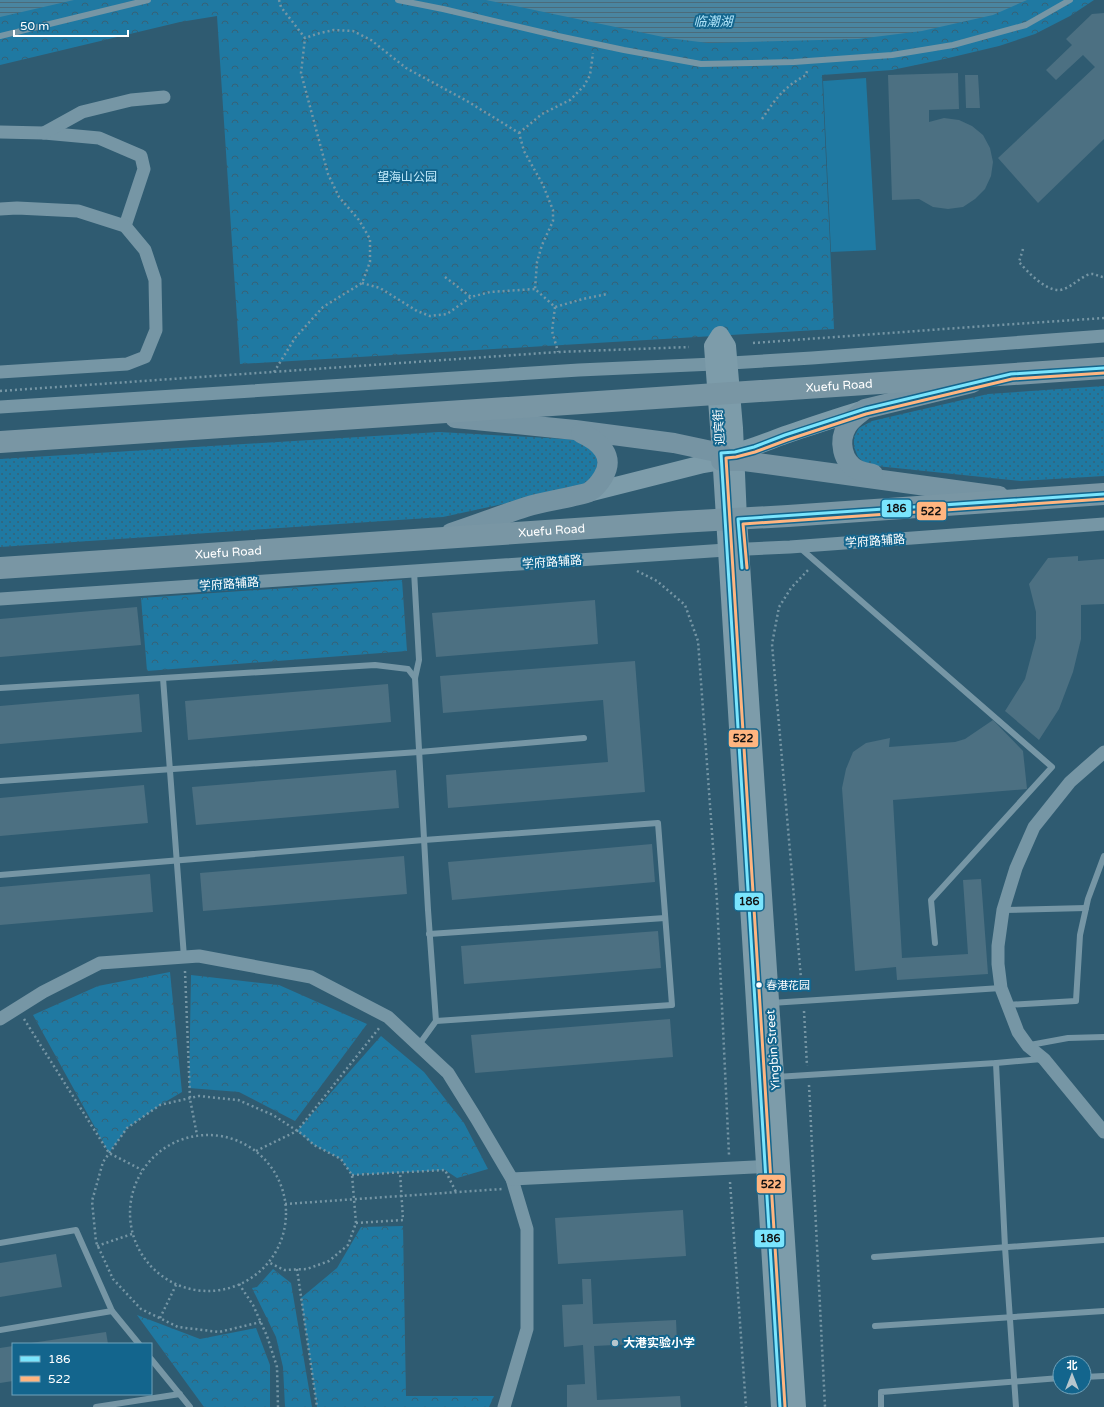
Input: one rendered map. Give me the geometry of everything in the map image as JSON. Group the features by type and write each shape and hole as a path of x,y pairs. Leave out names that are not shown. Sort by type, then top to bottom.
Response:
{"highway":[{"name":"Xuefu Road","path":"0,442 1104,368"},
{"name":"Xuefu Road","path":"0,568 1104,494"}],"main road":[{"name":"Yingbin Street","path":"721,363 733,550 770,1003 774,1077 773,1166 796,1407"},
{"path":"438,538 526,507 728,457 865,409 1011,374"},
{"path":"865,409 846,427 842,438 842,448 846,459 857,470 900,483"},
{"path":"418,414 575,430 674,443 728,457 900,483 1025,499"},
{"path":"575,430 593,438 605,452 608,459 608,466 601,481 588,492"},
{"path":"733,550 773,1166 780,1407"}],"street":[{"path":"44,133 82,112 131,100 164,97"},
{"path":"0,132 44,133 99,138 141,156 144,169 125,226"},
{"path":"0,209 17,208 78,211 125,226 145,250 155,280 156,330 145,357 127,364 0,372"},
{"path":"0,407 579,370 812,358 1104,336"},
{"name":"学府路辅路","path":"0,599 733,550 798,547 1104,524"},
{"path":"1104,752 1070,782 1034,827 1016,868 1004,910 998,946 998,964 1001,988 1018,1032 1028,1046 1044,1059 1104,1132"},
{"path":"0,1020 43,992 100,963 199,956 311,977 388,1017 448,1073 513,1184 527,1229 527,1329 504,1407"},
{"path":"513,1184 773,1166"}],"lane":[{"path":"0,36 148,0"},
{"path":"398,0 594,44 701,64 809,61 892,55 953,45 1026,25 1070,0"},
{"path":"798,547 1052,767 931,900 935,944"},
{"path":"414,571 419,660 415,678 429,934 436,1021 418,1046"},
{"path":"0,688 375,665 408,669 415,678"},
{"path":"163,678 184,957"},
{"path":"0,781 419,752 584,738"},
{"path":"0,875 424,840 658,824 672,1005 436,1021"},
{"path":"1007,1005 1076,1001 1080,935 1086,908 1104,856"},
{"path":"1004,910 1086,908"},
{"path":"429,934 666,918"},
{"path":"770,1003 1001,988"},
{"path":"1028,1046 1068,1038 1104,1037"},
{"path":"774,1077 996,1064 1044,1059"},
{"path":"996,1064 1005,1247 1016,1407"},
{"path":"0,1243 76,1230 112,1311 138,1343"},
{"path":"874,1257 1104,1240"},
{"path":"0,1330 112,1311"},
{"path":"876,1326 1104,1311"},
{"path":"152,1360 190,1407"},
{"path":"1092,1377 1104,1376"},
{"path":"881,1407 881,1392 1052,1379"},
{"path":"96,1407 180,1394"}],"path":[{"path":"274,372 295,338 323,307 362,283 370,262 370,239 359,220 339,198 328,174 301,73 305,38 281,7 279,0"},
{"path":"305,38 334,30 353,31 371,40 406,68 467,101 519,133 524,151 543,185 553,210 553,221 542,245 538,262 536,289"},
{"path":"519,133 542,114 570,100 584,86 590,75 594,44"},
{"path":"762,119 778,96 790,84 806,75 809,61"},
{"path":"1023,249 1019,262 1032,276 1049,287 1058,290 1068,287 1083,277 1092,274 1104,277"},
{"path":"445,276 472,297"},
{"path":"362,283 380,288 417,311 430,316 447,314 472,297 490,292 536,289 555,307"},
{"path":"555,307 583,298 607,294"},
{"path":"555,307 552,331 558,352"},
{"path":"753,344 1104,318"},
{"path":"0,391 558,352 689,347"},
{"path":"632,568 657,581 685,605 698,641 717,901 729,1168 746,1407"},
{"path":"184,957 190,1099 197,1135"},
{"path":"17,1009 109,1153 142,1170"},
{"path":"256,1151 298,1131 388,1017"},
{"path":"261,1322 219,1332 178,1327 141,1309 113,1280 97,1246 92,1201 103,1162 127,1128 160,1105 200,1096 238,1100 273,1114 298,1131 314,1145 340,1159 352,1175 356,1223 348,1245 329,1261 307,1269 284,1270 268,1262"},
{"path":"197,1135 222,1136 245,1144 256,1151 265,1160 278,1180 285,1204 284,1228 277,1251 260,1270 239,1284 215,1290 190,1289 176,1285 164,1277 144,1258 132,1234 129,1208 136,1182 142,1170 150,1160 171,1143 197,1135"},
{"path":"352,1175 445,1170 456,1192"},
{"path":"356,1223 403,1220 400,1172"},
{"path":"285,1204 456,1192 513,1184"},
{"path":"97,1246 132,1234"},
{"path":"297,1269 317,1407"},
{"path":"239,1284 261,1322 277,1367 278,1407"},
{"path":"160,1318 176,1285"}],"green space":[{"name":"望海山公园","path":"0,0 1094,0 1070,16 1035,34 999,46 892,70 822,75 834,329 240,364 217,16 180,22 0,65"},
{"path":"866,78 876,250 831,252 823,81"},
{"path":"1104,386 1104,476 1021,481 867,465 858,457 854,447 854,437 859,428 872,421 988,394"},
{"path":"439,432 582,440 597,450 600,473 581,487 443,517 0,547 0,459"},
{"path":"402,580 407,651 147,671 141,598"},
{"path":"170,972 182,1092 127,1128 109,1153 33,1015 98,986"},
{"path":"191,975 279,985 367,1024 295,1121 239,1092 189,1088"},
{"path":"381,1036 424,1072 464,1123 488,1169 457,1178 445,1170 352,1175 341,1159 314,1145 297,1131"},
{"path":"403,1226 406,1396 494,1396 489,1407 317,1407 301,1298 337,1268 361,1227"},
{"path":"273,1269 291,1283 312,1407 285,1407 283,1367 276,1337 252,1288 257,1287"},
{"path":"137,1315 200,1339 256,1328 270,1365 270,1407 204,1407"}],"water":[{"path":"0,0 74,0 0,17"},
{"name":"临潮湖","path":"486,0 1027,0 993,15 922,31 858,39 708,43 668,38"}],"building":[{"path":"1104,13 1104,139 1038,203 998,158 1095,67 1083,55 1056,80 1046,70 1072,45 1066,39 1092,14"},
{"path":"958,73 959,109 929,110 929,122 944,118 959,120 972,126 983,135 990,148 993,162 991,176 985,189 975,199 963,207 948,209 933,207 919,199 892,200 888,75"},
{"path":"965,75 978,75 980,108 966,108"},
{"path":"1078,556 1078,561 1104,559 1104,604 1081,605 1081,639 1073,672 1059,709 1039,740 1005,711 1025,679 1036,638 1036,612 1029,584 1048,558"},
{"path":"595,600 598,644 436,657 432,613"},
{"path":"137,607 141,645 0,657 0,619"},
{"path":"635,661 645,792 448,808 446,775 608,762 603,700 443,713 440,676"},
{"path":"388,684 391,722 188,740 185,701"},
{"path":"139,694 142,732 0,744 0,706"},
{"path":"993,720 1023,751 1027,789 893,800 902,958 968,954 963,880 981,879 988,974 897,980 896,967 855,971 842,788 846,769 853,752 866,743 890,738 889,747 955,742 965,739"},
{"path":"396,770 399,808 196,825 192,787"},
{"path":"144,785 148,823 0,836 0,798"},
{"path":"652,844 655,882 452,900 448,862"},
{"path":"404,856 407,894 203,911 200,873"},
{"path":"150,874 153,912 0,925 0,887"},
{"path":"658,931 661,968 464,984 461,946"},
{"path":"670,1019 673,1057 475,1073 471,1035"},
{"path":"683,1210 686,1256 558,1264 555,1218"},
{"path":"56,1254 62,1287 0,1297 0,1263"},
{"path":"582,1279 591,1279 593,1324 676,1320 677,1342 594,1346 597,1400 680,1396 681,1407 567,1407 567,1385 585,1384 583,1345 564,1347 562,1305 583,1304"},
{"path":"106,1332 108,1343 31,1343"},
{"path":"12,1346 12,1381 0,1383 0,1348"}],"transit line":[{"name":"186","path":"780,1407 721,453 735,452 754,447 785,435 865,409 1011,374 1104,368"},
{"name":"522","path":"785,1407 726,458 755,452 866,414 1012,379 1104,373"},
{"name":"186","path":"742,568 738,519 1104,494"},
{"name":"522","path":"747,568 743,524 1104,499"}],"place":[{"name":"春港花园","path":"759,985"},
{"name":"大港实验小学","path":"615,1343"}]}
